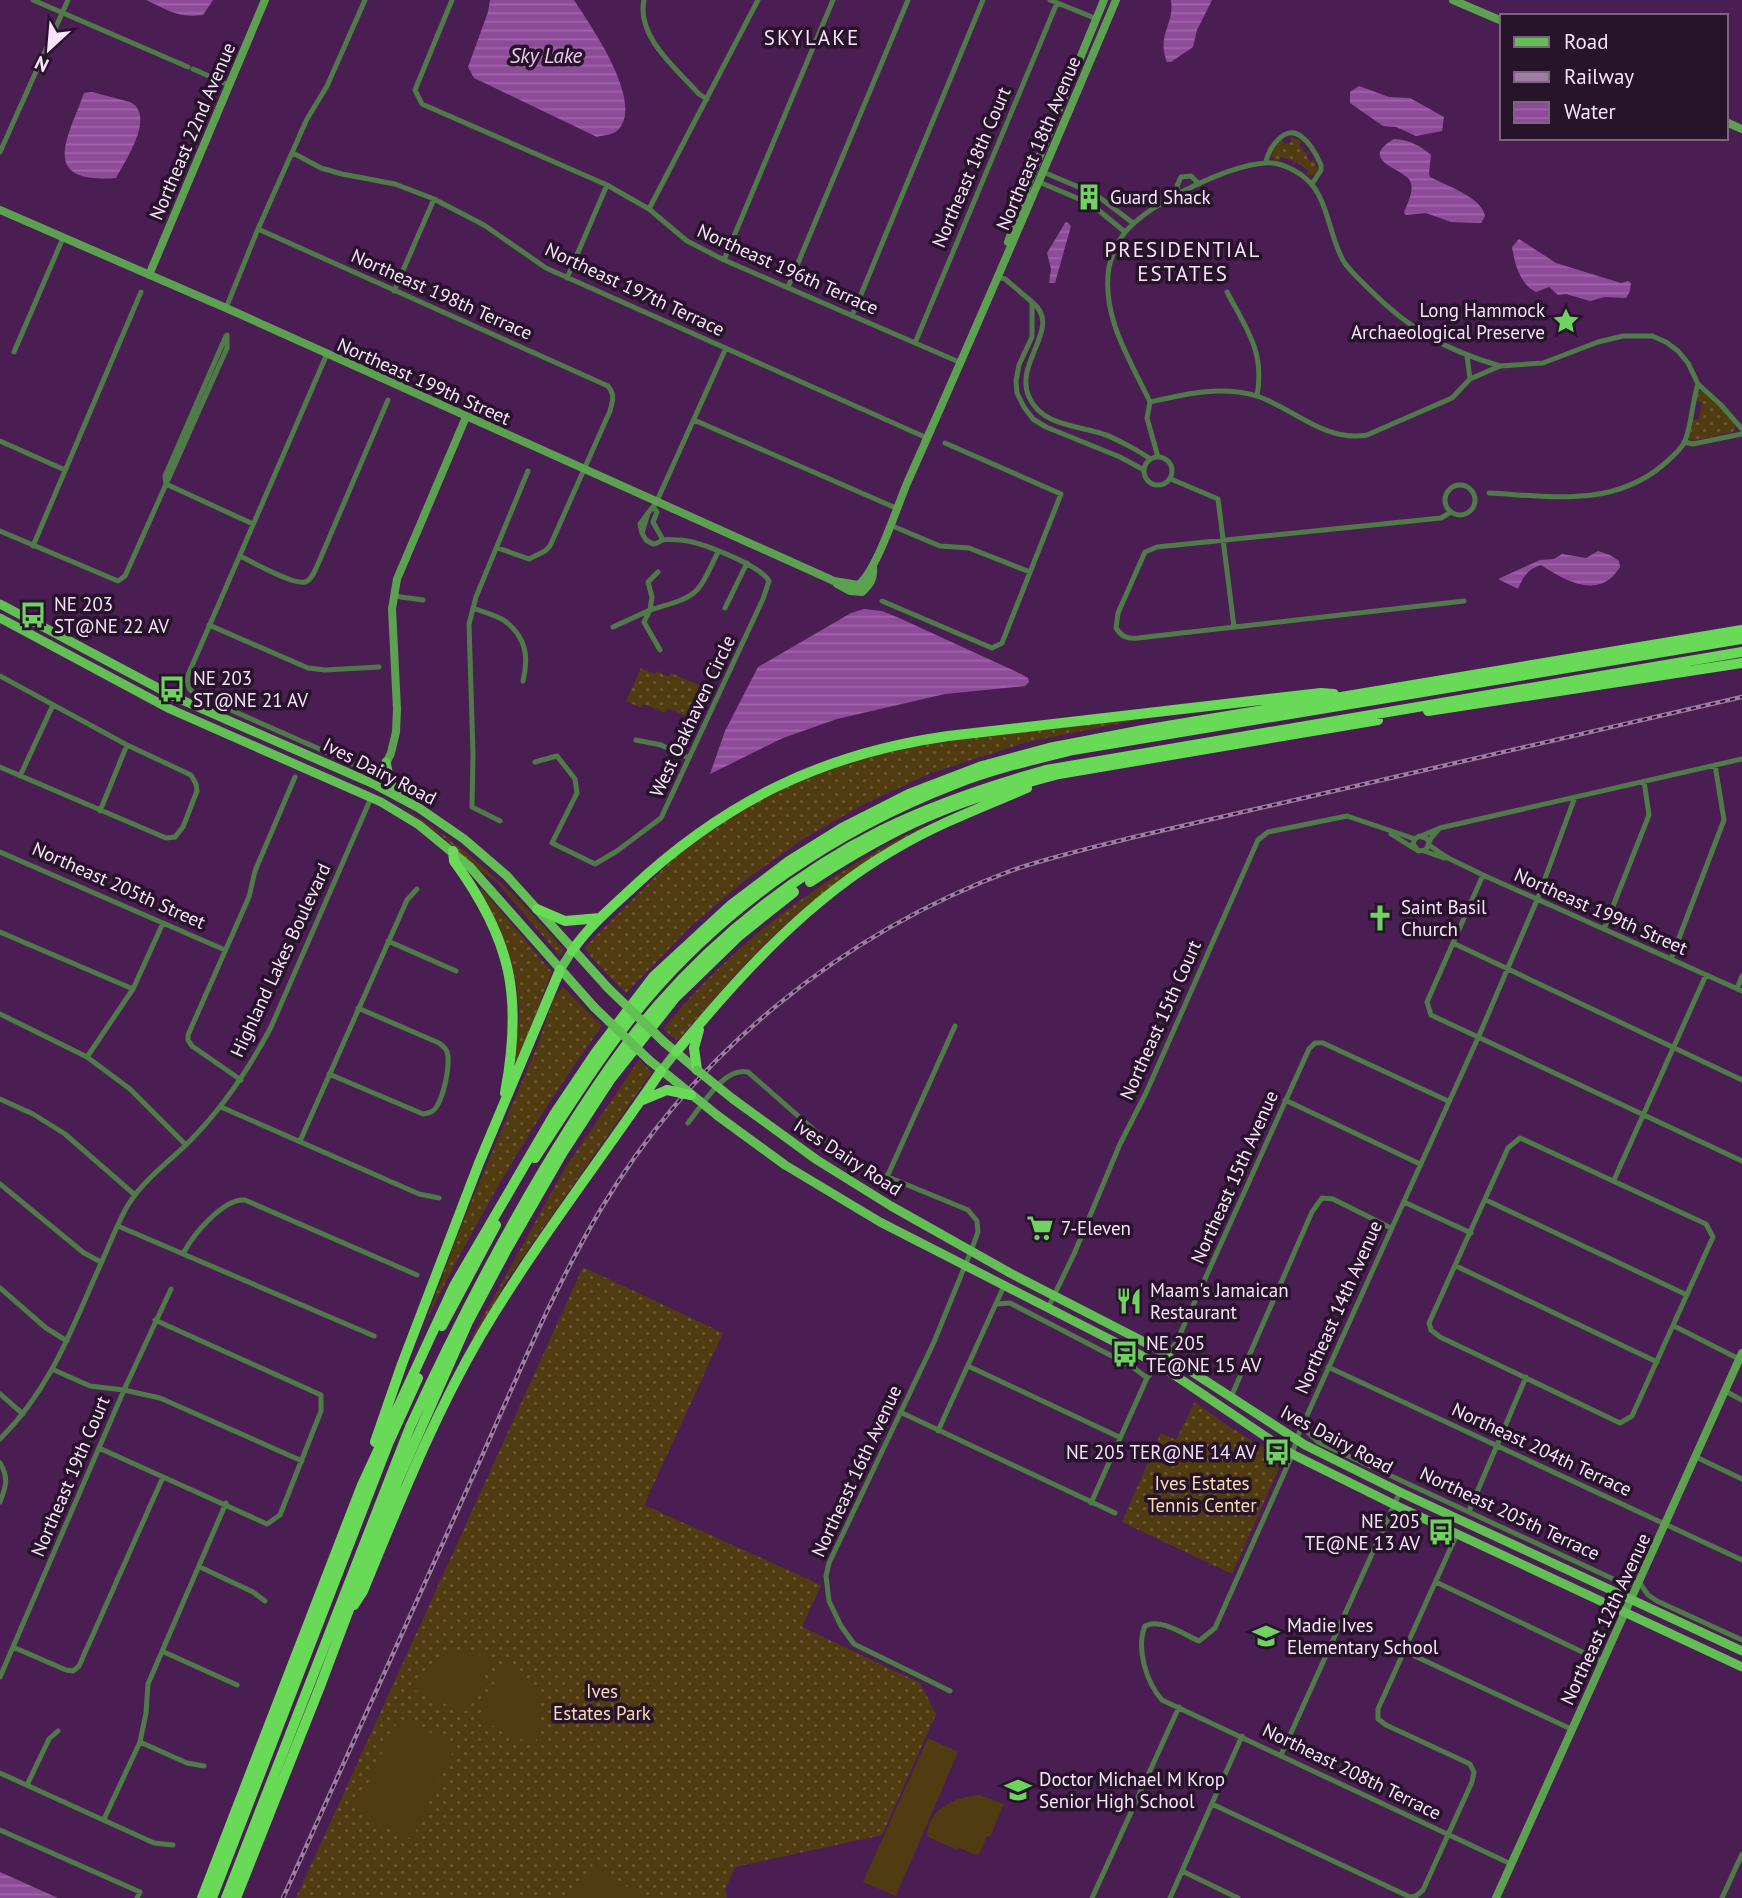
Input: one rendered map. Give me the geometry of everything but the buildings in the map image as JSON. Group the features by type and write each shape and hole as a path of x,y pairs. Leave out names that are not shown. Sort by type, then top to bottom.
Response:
{"highway":[{"path":"362,1485 454,1286 555,1113 596,1052 653,977 732,905 789,861 842,828 909,794 982,766 1049,748 1742,630"},
{"path":"212,1898 388,1444 437,1337 493,1230 547,1139 604,1054 638,1011 703,941 757,893 827,846 902,806 958,783 1025,762 1073,750 1742,639"},
{"path":"226,1898 410,1427 444,1352 489,1264 550,1159 623,1048 700,960 761,907 834,857 881,831 944,802 1046,770 1145,751 1742,652"},
{"path":"236,1898 398,1480 468,1322 563,1152 610,1080 675,998 740,935 796,891 860,850 927,817 994,792 1059,774 1418,713 1742,663"},
{"path":"572,951 600,918 666,856 713,822 780,784 852,756 948,736 1321,693 1352,695"},
{"path":"676,1052 781,937 821,901 869,866 893,849 943,823 1059,774"},
{"path":"453,851 454,861 477,896 495,931 511,986 514,1041 502,1107"},
{"path":"537,909 576,922 600,918"},
{"path":"202,1898 362,1485 402,1364 502,1107 560,971"},
{"path":"693,1068 696,1038 701,1024"},
{"path":"345,1620 363,1591 415,1463 481,1335 524,1268 661,1071"},
{"path":"642,1100 667,1090 691,1095"}],"main road":[{"name":"Ives Dairy Road","path":"0,604 175,697 399,796 447,826 507,876 572,951 693,1068 733,1100 840,1175 971,1251 1166,1355 1296,1440 1401,1492 1742,1651"},
{"name":"Ives Dairy Road","path":"0,618 170,709 371,798 419,825 470,867 560,971 661,1071 718,1116 812,1182 880,1222 1158,1364 1290,1453 1742,1667"},
{"path":"386,762 390,781 399,796"},
{"path":"371,798 376,785"},
{"path":"560,971 572,951"},
{"path":"661,1071 676,1052"}],"street":[{"path":"33,0 229,85"},
{"path":"0,152 68,0"},
{"name":"Northeast 22nd Avenue","path":"149,275 265,0"},
{"path":"226,308 307,119 327,86 365,0"},
{"name":"Northeast 196th Terrace","path":"453,0 415,90 422,104 607,185 649,209 687,241 724,260 959,362"},
{"path":"644,0 643,20 646,30 659,49 699,94 707,99"},
{"path":"649,209 758,0"},
{"path":"724,260 833,0"},
{"path":"788,287 908,0"},
{"path":"852,316 983,0"},
{"path":"1050,0 1107,22"},
{"name":"Northeast 18th Avenue","path":"987,298 1033,174 1104,0"},
{"name":"Northeast 18th Avenue","path":"834,581 858,586 873,567 959,362 1045,172 1116,0"},
{"path":"1453,0 1500,21"},
{"name":"Northeast 18th Court","path":"915,343 1057,3"},
{"path":"1266,162 1269,151 1280,138 1292,133 1298,134 1304,138 1321,165 1319,175 1312,184"},
{"name":"Northeast 197th Terrace","path":"293,153 342,174 395,184 434,199 484,225 546,268 927,438"},
{"path":"1158,457 1147,418 1150,402 1115,328 1109,298 1110,265 1125,232 1133,223 1179,194 1237,169 1266,162 1295,170 1312,184 1320,196 1342,259 1350,270 1407,324 1467,356 1500,366"},
{"path":"1125,232 1098,208 1040,183 1033,174 1045,172 1103,199 1133,223"},
{"path":"1179,194 1177,186 1181,177 1191,176 1199,184"},
{"path":"567,278 607,185"},
{"path":"394,291 434,199"},
{"path":"1098,208 1103,199"},
{"name":"Northeast 199th Street","path":"0,210 226,308 584,470 655,505 834,581"},
{"name":"Northeast 198th Terrace","path":"258,229 608,386 614,397 584,470"},
{"path":"14,352 63,238"},
{"path":"997,277 1005,279 1038,307 1041,337 1026,371 1025,386 1038,412 1051,420 1111,438 1150,459 1166,458 1172,465 1171,479 1164,485 1154,485 1147,480 1144,470 1120,457 1032,419 1017,393 1019,365 1032,337 1032,302"},
{"path":"33,546 141,292"},
{"path":"1227,292 1258,353 1260,380 1257,396"},
{"path":"1150,402 1198,391 1221,390 1257,396 1321,429 1353,438 1436,407 1452,398 1469,379 1500,366 1543,363 1598,342 1638,334 1652,336 1678,351 1688,363 1698,384 1721,405 1742,432 1693,444 1684,442"},
{"path":"0,531 118,581 125,576 227,348 227,335 164,476 166,484"},
{"path":"663,540 653,522 657,512 655,505 726,348"},
{"path":"327,354 188,675 188,688 199,696 358,766"},
{"path":"1467,356 1469,379"},
{"path":"1489,493 1597,496 1633,484 1672,458 1684,442 1698,384"},
{"path":"240,556 294,581 308,580 318,564 388,400"},
{"path":"376,785 394,744 397,709 392,629 397,579 466,417"},
{"path":"694,420 896,508"},
{"path":"1104,450 1111,438"},
{"path":"0,441 65,470"},
{"path":"882,601 992,648 1002,643 1061,495 945,443"},
{"path":"1144,470 1150,459"},
{"path":"498,548 529,559 550,547 584,470"},
{"path":"500,821 472,807 473,705 469,624 476,597 528,471"},
{"path":"1171,479 1218,499 1234,627"},
{"path":"166,484 253,524"},
{"path":"1451,512 1444,502 1446,492 1453,486 1467,486 1474,494 1475,505 1463,515 1451,512 1441,518 1157,547 1145,552 1118,613 1116,628 1121,636 1128,638 1464,601"},
{"name":"West Oakhaven Circle","path":"535,762 557,756 575,779 576,793 552,843 595,864 617,851 661,818 758,611 769,581 765,573 747,563 689,542 663,540 653,544 646,540 642,533 655,505"},
{"path":"890,525 940,546 969,548 1030,572"},
{"path":"613,627 650,610 686,600 699,591 718,552"},
{"path":"725,608 747,563"},
{"path":"658,572 648,582 652,597 644,622 660,650"},
{"path":"394,596 423,600"},
{"path":"473,608 505,621 523,643 528,662 523,681"},
{"path":"209,625 308,668 333,670 379,667"},
{"path":"0,676 127,745 191,775 197,791 183,827 175,837 166,838 0,767"},
{"path":"20,776 53,705"},
{"path":"636,740 662,745 689,758"},
{"path":"100,811 127,745"},
{"path":"1440,828 1426,850 1418,850 1413,844 1415,839 1440,828 1742,759"},
{"path":"1671,959 1724,820 1715,765"},
{"path":"241,1080 187,1040 249,897 255,871 295,777"},
{"path":"1604,929 1649,816 1644,781"},
{"name":"Northeast 14th Avenue","path":"1179,1707 1162,1700 1148,1676 1141,1648 1141,1635 1145,1626 1152,1622 1199,1642 1215,1628 1328,1367 1478,1038 1537,900 1575,797"},
{"name":"Highland Lakes Boulevard","path":"0,1439 23,1414 54,1370 118,1226 135,1195 148,1179 186,1145 221,1107 241,1080 271,1027 371,798"},
{"name":"Northeast 15th Court","path":"1048,1308 1258,840 1268,832 1334,817 1357,818"},
{"name":"Northeast 199th Street","path":"1357,818 1415,839"},
{"name":"Northeast 199th Street","path":"1385,830 1418,850 1448,858"},
{"path":"1422,836 1429,844"},
{"name":"Northeast 199th Street","path":"1429,844 1448,858 1483,875 1740,990"},
{"name":"Northeast 205th Street","path":"0,852 225,950"},
{"path":"1483,875 1427,1002 1430,1015 1742,1161"},
{"path":"300,1141 407,900 417,889"},
{"path":"88,1057 133,989 163,923"},
{"path":"0,932 133,989"},
{"path":"388,941 456,971"},
{"path":"1453,943 1742,1080"},
{"path":"1614,1180 1706,975"},
{"path":"1740,990 1742,976"},
{"path":"329,1074 424,1114 437,1108 449,1055 446,1049 439,1043 358,1008"},
{"path":"0,1014 88,1057 130,1089 186,1145"},
{"path":"887,1177 955,1026"},
{"name":"Northeast 15th Avenue","path":"1091,1503 1147,1378 1176,1343 1310,1049 1315,1044 1324,1043 1448,1101"},
{"path":"688,1123 731,1073 748,1072 837,1150 859,1165 968,1210 977,1221 978,1232 971,1251"},
{"path":"0,1099 33,1114 65,1134 135,1195"},
{"path":"1285,1100 1420,1164"},
{"path":"221,1107 419,1194 439,1198"},
{"path":"1520,1138 1614,1180 1706,1224 1713,1237 1632,1416 1620,1423 1440,1337 1431,1329 1429,1323 1508,1147 1520,1138"},
{"path":"0,1184 84,1253 102,1262"},
{"path":"1231,1396 1312,1212 1322,1199 1333,1199 1391,1228"},
{"path":"183,1254 209,1220 231,1202 245,1200 417,1275"},
{"path":"1486,1200 1687,1295"},
{"path":"1404,1202 1471,1233"},
{"path":"118,1226 374,1336"},
{"name":"Northeast 16th Avenue","path":"950,1691 854,1644 835,1616 827,1589 829,1563 934,1342 971,1251"},
{"path":"1456,1266 1657,1362"},
{"path":"937,1431 1004,1286"},
{"path":"0,1288 46,1328 67,1340"},
{"name":"Northeast 19th Court","path":"0,1677 124,1390 171,1289"},
{"path":"996,1304 1010,1303 1133,1367 1147,1378"},
{"path":"99,1448 226,1503 267,1524 281,1515 321,1411 321,1395 155,1320"},
{"path":"1674,1326 1741,1356"},
{"name":"Northeast 12th Avenue","path":"1496,1898 1741,1356"},
{"path":"968,1366 1119,1437"},
{"name":"Northeast 204th Terrace","path":"1328,1367 1742,1560"},
{"path":"54,1370 90,1386 160,1398 302,1461"},
{"path":"1469,1511 1526,1377"},
{"path":"1725,1391 1742,1400"},
{"path":"0,1394 23,1414"},
{"path":"900,1412 1115,1513"},
{"name":"Northeast 205th Terrace","path":"1302,1427 1318,1442 1624,1584 1639,1582"},
{"path":"1696,1457 1742,1479"},
{"path":"0,1463 6,1474 0,1502"},
{"path":"13,1647 66,1670 72,1671 79,1666 163,1477"},
{"path":"1281,1755 1401,1492"},
{"path":"104,1819 140,1742 148,1684 226,1503"},
{"path":"1212,1804 1410,1897 1423,1890 1472,1782 1474,1772 1470,1764 1386,1725 1378,1718 1378,1709 1457,1534"},
{"path":"200,1567 253,1592 265,1601"},
{"path":"1436,1582 1601,1661"},
{"path":"1639,1582 1648,1595 1657,1601 1742,1640"},
{"path":"1404,1651 1571,1729"},
{"path":"164,1652 237,1685"},
{"path":"1092,1898 1179,1707"},
{"name":"Northeast 208th Terrace","path":"1179,1707 1511,1864"},
{"path":"27,1785 48,1740 58,1731"},
{"path":"1170,1898 1242,1736"},
{"path":"140,1742 187,1763 204,1766"},
{"path":"0,1773 154,1843 173,1845"},
{"path":"0,1830 138,1895"},
{"path":"1722,1898 1742,1854"},
{"path":"1182,1871 1238,1898"}],"green space":[{"path":"1291,137 1302,141 1299,144 1305,153 1310,152 1306,155 1310,162 1314,160 1318,170 1314,175 1307,175 1308,170 1296,162 1293,166 1294,161 1281,157 1276,161 1272,156 1273,150 1282,140 1285,144 1291,142"},
{"path":"1702,390 1725,412 1736,427 1733,432 1693,441 1689,439 1693,420 1699,419 1702,403 1696,401 1698,392"},
{"path":"641,668 669,677 671,673 712,691 698,722 668,708 665,713 643,704 641,708 626,701"},
{"path":"1157,716 1027,742 931,773 866,803 806,837 744,881 690,927 626,993 591,957 585,947 681,851 722,820 814,772 911,744"},
{"path":"400,806 446,837 488,871 564,950 560,956 497,882 474,866 442,836"},
{"path":"924,826 925,830 837,884 791,920 741,969 679,1039 663,1029 690,997 720,968 782,914 851,867"},
{"path":"482,889 552,972 516,1065 519,1016 516,983 508,950 480,890"},
{"path":"563,987 602,1026 553,1097 508,1170 426,1321 461,1226 538,1044 553,1000"},
{"path":"639,1060 652,1072 504,1284 498,1299 474,1338 472,1337 565,1168"},
{"name":"Ives Estates Park","path":"583,1267 723,1333 644,1505 821,1585 802,1627 920,1683 936,1714 882,1835 735,1867 725,1889 727,1898 296,1898"},
{"name":"Ives Estates Tennis Center","path":"1195,1402 1228,1426 1283,1459 1232,1574 1122,1522 1161,1433 1176,1440"},
{"path":"456,1652 472,1652 492,1659 469,1710 463,1712 412,1689 430,1665"},
{"path":"503,1664 524,1678 537,1697 540,1720 534,1745 484,1722 480,1714"},
{"path":"399,1718 456,1745 412,1839 354,1812"},
{"path":"928,1738 958,1752 896,1896 863,1882"},
{"path":"979,1795 1004,1804 990,1837 987,1836 979,1854 975,1855 958,1847 957,1850 927,1836 932,1818 944,1806 960,1798"},
{"path":"593,1864 644,1898 573,1898"}],"water":[{"path":"146,0 213,0 203,15 194,16 173,12"},
{"name":"Sky Lake","path":"490,0 574,0 602,45 620,83 625,101 625,117 618,130 597,137 474,78 468,67"},
{"path":"1171,0 1212,0 1197,30 1193,47 1167,62 1164,37 1171,16"},
{"path":"1359,86 1389,97 1410,98 1444,117 1442,131 1416,136 1396,127 1383,126 1350,103 1350,92"},
{"path":"92,92 130,102 137,108 140,117 137,138 116,178 92,178 76,174 67,166 65,155 71,126 84,93"},
{"path":"1394,139 1414,144 1431,155 1430,177 1478,203 1485,216 1481,223 1451,222 1426,213 1406,215 1404,213 1412,189 1410,181 1386,164 1380,153"},
{"path":"1067,222 1071,226 1055,283 1049,283 1051,269 1047,253"},
{"path":"1519,239 1556,263 1621,283 1628,281 1631,283 1630,291 1626,298 1605,297 1590,301 1566,294 1558,295 1549,287 1536,292 1526,284 1516,266 1512,247"},
{"path":"1598,551 1619,561 1620,567 1612,577 1592,586 1571,582 1541,565 1526,574 1518,589 1498,579 1540,560 1554,559 1562,554 1586,558"},
{"path":"864,609 882,611 897,617 1021,674 1028,678 1029,682 1025,686 945,694 837,719 783,738 710,774 725,731 758,667 851,613"},
{"path":"0,1872 58,1898 0,1898"}],"railway":[{"path":"283,1898 534,1340 583,1241 638,1152 681,1099 727,1050 778,1005 832,964 890,928 950,896 1027,865 1130,838 1742,697"}],"place":[{"name":"Guard Shack","path":"1089,197"},
{"name":"Long Hammock Archaeological Preserve","path":"1566,321"},
{"name":"NE 203 ST@NE 22 AV","path":"33,615"},
{"name":"NE 203 ST@NE 21 AV","path":"172,689"},
{"name":"Saint Basil Church","path":"1380,918"},
{"name":"7-Eleven","path":"1040,1228"},
{"name":"Maam's Jamaican Restaurant","path":"1129,1301"},
{"name":"NE 205 TE@NE 15 AV","path":"1125,1354"},
{"name":"NE 205 TER@NE 14 AV","path":"1277,1452"},
{"name":"NE 205 TE@NE 13 AV","path":"1441,1532"},
{"name":"Madie Ives Elementary School","path":"1266,1636"},
{"name":"Doctor Michael M Krop Senior High School","path":"1018,1790"}],"district":[{"name":"SKYLAKE","path":"812,37"},
{"name":"PRESIDENTIAL ESTATES","path":"1183,261"}]}
